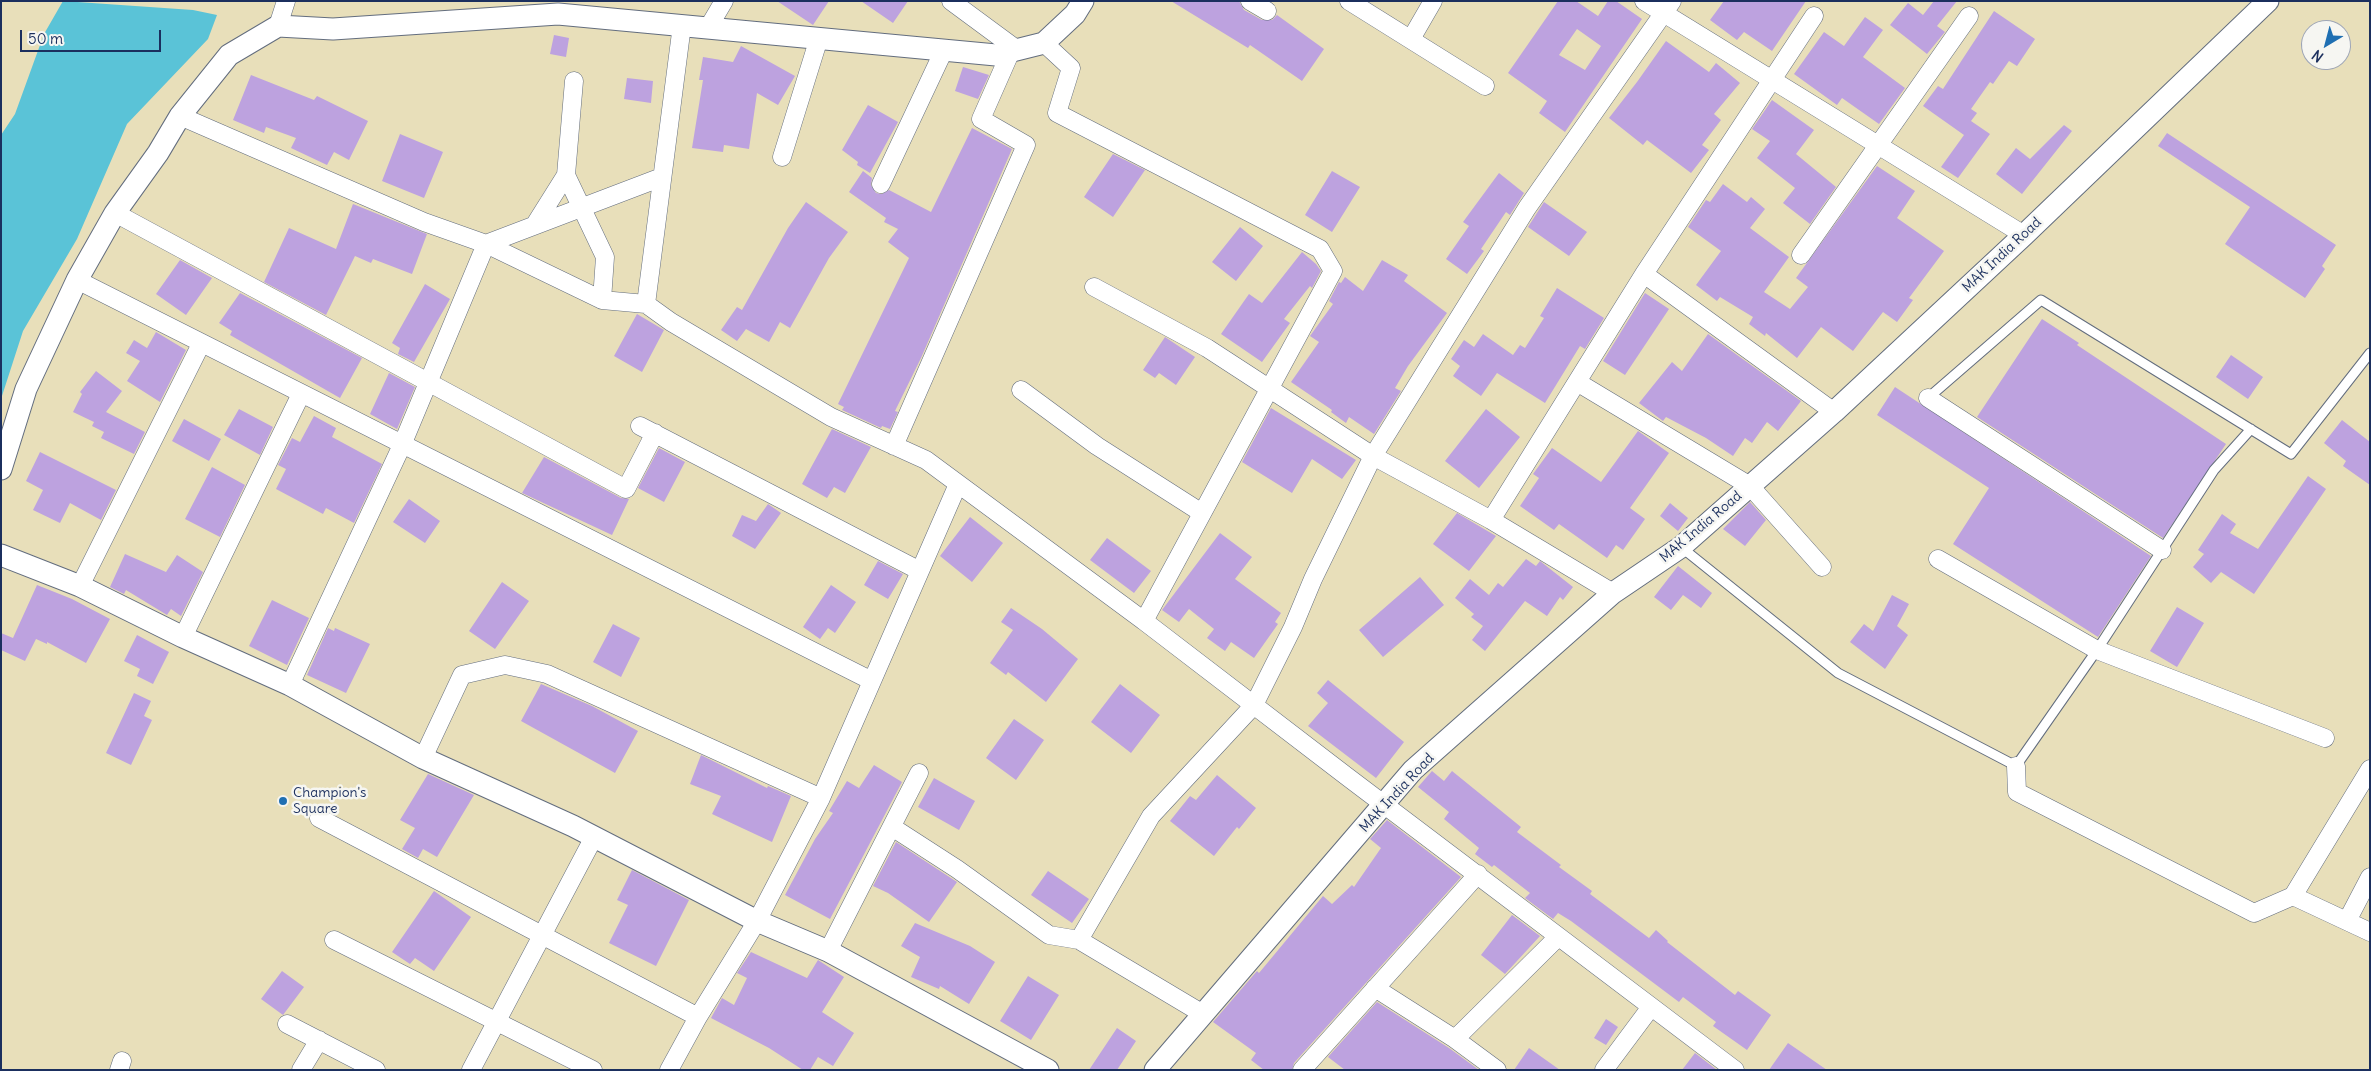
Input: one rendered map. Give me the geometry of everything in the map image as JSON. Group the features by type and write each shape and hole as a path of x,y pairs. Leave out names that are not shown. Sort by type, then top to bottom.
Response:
{"street":[{"path":"278,26 286,1"},
{"path":"708,28 724,1"},
{"path":"951,1 1014,50"},
{"path":"1,469 26,389 77,280 115,213 158,153 180,116 229,55 278,26 333,29 542,8 558,14 996,54 1044,43 1075,14 1083,1"},
{"path":"1250,1 1267,11"},
{"path":"1349,1 1485,86"},
{"path":"1411,39 1433,1"},
{"path":"1644,1 1668,7 1773,80 2024,235"},
{"name":"MAK India Road","path":"1155,1070 1413,770 1613,593 1681,547 1834,412 2024,235 2268,1"},
{"path":"1079,940 1151,816 1254,705 1293,627 1312,578 1373,456 1527,208 1668,7"},
{"path":"1491,520 1644,274 1814,16"},
{"path":"1801,255 1969,16"},
{"path":"646,304 682,25"},
{"path":"782,157 819,38"},
{"path":"1044,43 1071,68 1057,113 1320,249 1333,271 1268,388 1144,621"},
{"path":"881,184 944,50"},
{"path":"894,446 1026,145 981,119 1014,50"},
{"path":"534,226 566,175 574,81"},
{"path":"180,116 424,222 486,244 602,300 646,304 671,322 831,417 926,460 1144,621 1383,805 1478,874 1558,937 1736,1070"},
{"path":"566,175 604,256 602,300"},
{"path":"290,685 402,445 486,244 662,177"},
{"path":"115,213 626,489 648,429 920,571"},
{"path":"1644,274 1834,412"},
{"path":"77,280 872,681"},
{"path":"1094,287 1207,348 1373,456 1491,520 1613,593"},
{"path":"80,586 201,344"},
{"path":"1577,382 1750,486 1822,567"},
{"path":"1021,390 1097,446 1202,513"},
{"path":"183,637 301,394"},
{"path":"1928,398 2162,550"},
{"path":"668,1070 757,921 821,798 958,484"},
{"path":"1,555 80,586 183,637 290,685 423,758 594,836 757,921 828,951 1048,1070"},
{"path":"1938,559 2097,650 2325,738"},
{"path":"423,758 462,675 504,666 547,674 821,798"},
{"path":"2016,766 2017,792 2254,913 2293,896 2370,770"},
{"path":"828,951 919,773"},
{"path":"318,818 698,1017"},
{"path":"892,827 957,869 1049,935 1079,940 1203,1014"},
{"path":"470,1070 594,836"},
{"path":"1310,1068 1375,988 1478,874"},
{"path":"2347,921 2370,877"},
{"path":"2293,896 2370,932"},
{"path":"1455,1039 1558,937"},
{"path":"334,940 593,1070"},
{"path":"1375,988 1455,1039 1497,1070"},
{"path":"1604,1070 1651,1006"},
{"path":"288,1024 376,1070"},
{"path":"301,1070 320,1040"}],"lane":[{"path":"1928,398 2041,300 2291,454 2370,353"},
{"path":"1681,547 1838,673 2016,766 2097,650 2214,470 2251,429"}],"water":[{"path":"63,1 193,10 217,15 208,39 127,124 77,239 23,331 1,399 1,135 15,114 44,34"}],"building":[{"path":"777,1 829,1 813,25"},
{"path":"861,1 908,1 893,23"},
{"path":"1171,1 1239,1 1244,10 1262,20 1272,20 1277,15 1324,49 1302,81 1250,45 1248,48"},
{"path":"1558,1 1576,1 1598,16 1608,1 1616,1 1642,19 1565,132 1539,113 1547,101 1508,73","holes":["1577,29 1601,46 1585,70 1559,55"]},
{"path":"1724,1 1806,1 1772,51 1744,32 1737,40 1710,20"},
{"path":"1934,1 1957,1 1937,26 1945,32 1927,54 1890,25 1908,3 1923,15"},
{"path":"1994,11 2035,39 2017,66 2009,61 1993,84 1990,82 1971,109 1977,113 1971,121 1990,134 1958,178 1941,167 1964,135 1923,106 1938,86 1943,89"},
{"path":"1865,17 1883,30 1863,57 1905,88 1879,124 1842,98 1837,105 1794,74 1824,32 1844,46"},
{"path":"554,35 569,38 566,57 550,54"},
{"path":"1666,41 1709,72 1716,63 1740,83 1714,114 1721,120 1702,145 1709,150 1691,173 1647,140 1643,145 1609,118"},
{"path":"741,46 795,76 778,105 757,93 749,149 724,145 723,152 692,148 703,80 699,80 703,57 733,62"},
{"path":"963,67 989,75 978,99 955,91"},
{"path":"251,75 314,100 317,96 368,121 349,160 334,152 327,165 291,148 296,138 266,127 264,133 233,120"},
{"path":"627,78 653,81 651,103 624,99"},
{"path":"1772,100 1814,130 1796,154 1836,187 1810,224 1783,203 1795,188 1757,158 1770,141 1752,129"},
{"path":"868,105 898,122 870,173 857,165 858,162 842,150"},
{"path":"2064,125 2072,131 2022,194 1996,174 2016,148 2030,159"},
{"path":"972,128 1012,149 921,358 895,411 898,412 890,429 882,426 881,428 842,410 844,407 838,404 909,258 888,242 898,229 884,222 886,218 849,192 863,171 872,178 871,185 876,193 882,194 889,190 931,212"},
{"path":"2167,133 2336,245 2322,266 2325,269 2305,298 2225,244 2250,207 2158,146"},
{"path":"400,134 443,152 424,198 382,181"},
{"path":"1113,154 1145,170 1113,217 1084,197"},
{"path":"1877,166 1915,191 1897,218 1944,251 1909,298 1913,300 1897,322 1883,312 1853,351 1821,327 1797,358 1766,333 1765,336 1749,324 1753,317 1720,297 1717,301 1696,285 1721,251 1688,227 1706,200 1710,202 1723,184 1747,202 1751,197 1765,209 1750,228 1789,257 1764,292 1790,309 1808,287 1796,278"},
{"path":"1332,171 1360,187 1332,232 1305,215"},
{"path":"1499,173 1524,193 1510,215 1506,212 1481,249 1484,251 1467,274 1446,259 1469,226 1463,222"},
{"path":"806,202 848,232 829,258 790,328 780,322 769,342 746,329 737,341 721,330 737,307 742,310 788,228"},
{"path":"1544,202 1587,232 1569,256 1528,227"},
{"path":"353,204 427,234 412,274 373,259 371,263 355,256 326,315 264,282 289,228 336,249"},
{"path":"1240,227 1263,246 1236,281 1212,262"},
{"path":"1302,252 1321,271 1312,288 1310,286 1284,319 1290,323 1262,362 1221,334 1249,294 1262,303"},
{"path":"180,260 212,278 186,315 156,294"},
{"path":"1382,260 1408,275 1404,281 1447,313 1408,366 1395,388 1401,391 1374,434 1349,417 1346,423 1331,412 1332,410 1291,382 1319,342 1310,336 1333,304 1329,301 1339,282 1341,283 1345,277 1363,291"},
{"path":"425,284 450,299 414,362 398,354 400,348 392,343"},
{"path":"1557,288 1604,318 1585,349 1580,346 1545,403 1497,373 1481,396 1453,376 1460,366 1451,359 1464,340 1474,347 1483,334 1513,355 1520,345 1525,348 1544,318 1540,316"},
{"path":"240,293 362,358 340,398 230,335 232,331 219,323"},
{"path":"1645,293 1669,309 1625,375 1603,361"},
{"path":"637,314 664,330 642,372 614,356"},
{"path":"2042,319 2079,343 2077,345 2226,444 2163,538 1977,417"},
{"path":"156,332 186,350 160,402 127,381 140,361 126,353 134,340 147,348"},
{"path":"1708,334 1801,401 1778,431 1767,422 1752,443 1745,438 1733,456 1706,438 1666,417 1663,421 1639,403 1672,362 1682,371"},
{"path":"1165,337 1195,357 1176,385 1159,373 1155,378 1143,370"},
{"path":"2231,355 2263,377 2248,399 2216,377"},
{"path":"96,371 122,391 106,412 145,432 134,454 101,438 104,432 92,426 94,422 73,412 82,394 80,392"},
{"path":"389,373 415,387 397,429 370,414"},
{"path":"1895,387 2151,556 2098,637 1953,544 1989,488 1877,415"},
{"path":"1271,408 1356,460 1342,479 1312,459 1292,493 1242,462"},
{"path":"239,409 273,427 260,455 224,435"},
{"path":"1486,409 1520,437 1479,488 1445,461"},
{"path":"314,416 336,428 332,437 382,464 354,523 326,508 323,514 276,489 286,469 278,465 292,438 300,442"},
{"path":"184,419 221,439 209,461 172,441"},
{"path":"2342,420 2370,442 2370,485 2343,466 2346,461 2324,443"},
{"path":"832,429 871,447 845,493 834,487 827,498 802,484"},
{"path":"1638,431 1669,453 1630,508 1645,519 1623,550 1616,545 1607,558 1559,524 1554,530 1520,506 1539,478 1533,474 1552,448 1601,482"},
{"path":"659,448 685,462 664,502 638,488"},
{"path":"40,452 116,490 101,520 70,503 60,523 33,510 43,490 26,481"},
{"path":"544,457 621,498 629,499 612,535 522,493"},
{"path":"212,467 245,485 220,537 185,519"},
{"path":"2308,476 2326,489 2254,594 2221,572 2211,583 2193,567 2204,554 2198,550 2222,514 2236,524 2230,533 2258,549"},
{"path":"409,499 440,521 425,543 393,522"},
{"path":"1750,502 1766,520 1745,546 1723,529"},
{"path":"1670,503 1688,518 1678,531 1660,516"},
{"path":"768,504 781,513 755,549 732,536 742,515 756,521"},
{"path":"1457,513 1496,536 1469,571 1433,544"},
{"path":"970,517 1003,543 972,582 940,556"},
{"path":"1220,533 1252,557 1235,579 1281,613 1275,622 1278,624 1254,658 1231,642 1225,651 1207,638 1214,629 1189,609 1179,622 1162,610"},
{"path":"1107,538 1151,571 1134,593 1090,560"},
{"path":"125,554 166,572 177,555 203,572 181,616 171,609 167,615 126,590 124,594 110,587"},
{"path":"1526,559 1536,566 1540,561 1573,587 1563,600 1560,597 1547,616 1525,601 1485,651 1472,640 1483,626 1471,617 1474,614 1455,598 1470,579 1489,595 1498,583 1503,587"},
{"path":"878,561 903,574 888,599 864,585"},
{"path":"1678,566 1712,593 1701,608 1683,595 1671,610 1654,597"},
{"path":"1420,577 1444,605 1383,657 1359,630"},
{"path":"502,582 529,601 495,649 469,631"},
{"path":"37,585 72,599 110,619 86,663 47,642 47,644 36,639 25,661 1,650 1,633 13,638"},
{"path":"831,585 856,602 835,633 828,628 820,639 803,627"},
{"path":"1892,595 1909,604 1897,626 1908,635 1885,669 1850,642 1864,624 1873,631"},
{"path":"272,600 309,618 287,665 249,646"},
{"path":"2177,607 2204,623 2177,667 2150,651"},
{"path":"1011,608 1042,629 1078,659 1046,702 1008,672 1006,675 990,663 1013,630 1001,622"},
{"path":"613,624 640,638 621,677 593,662"},
{"path":"328,628 334,631 335,628 370,644 346,693 307,675"},
{"path":"137,635 169,652 153,684 137,676 140,669 124,661"},
{"path":"1328,680 1404,742 1376,778 1308,726 1328,703 1317,693"},
{"path":"541,684 592,706 638,731 615,773 521,721"},
{"path":"1120,684 1160,715 1131,753 1091,722"},
{"path":"134,693 151,701 144,716 152,720 131,765 106,753"},
{"path":"1014,719 1044,740 1016,780 986,758"},
{"path":"701,755 767,788 768,786 791,796 772,842 712,814 721,796 690,784"},
{"path":"874,765 902,782 830,919 785,895 815,839 833,813 829,811 847,781 859,788"},
{"path":"1432,771 1444,781 1452,771 1521,827 1517,832 1561,865 1559,867 1592,891 1590,894 1649,938 1656,930 1667,942 1735,995 1738,991 1771,1015 1747,1050 1713,1026 1716,1022 1683,997 1679,1002 1571,921 1558,913 1553,919 1525,898 1530,893 1494,865 1492,867 1475,854 1479,848 1444,819 1449,812 1418,787"},
{"path":"428,774 474,795 437,857 423,849 418,858 402,849 415,828 400,820"},
{"path":"1217,775 1256,808 1239,829 1237,827 1214,856 1170,821 1190,796 1196,800"},
{"path":"934,778 975,801 959,830 918,807"},
{"path":"1387,820 1461,877 1294,1063 1292,1070 1264,1070 1251,1060 1256,1053 1213,1022 1257,971 1259,973 1323,896 1332,904 1352,885 1354,887 1381,848 1370,839"},
{"path":"896,842 957,882 929,922 888,893 873,886"},
{"path":"632,870 689,900 656,966 609,943 628,905 617,900"},
{"path":"1048,871 1089,899 1072,923 1031,895"},
{"path":"434,891 471,917 434,971 415,958 410,964 392,952"},
{"path":"1512,915 1540,936 1505,974 1481,955"},
{"path":"915,923 970,946 995,962 969,1004 940,986 939,989 911,977 920,957 901,946"},
{"path":"751,952 807,978 818,960 844,977 822,1012 854,1033 833,1066 818,1057 810,1070 803,1070 769,1048 711,1018 722,998 734,1005 747,978 737,973"},
{"path":"282,971 304,987 283,1015 261,999"},
{"path":"1028,976 1059,995 1031,1040 1000,1021"},
{"path":"1377,1002 1449,1048 1479,1070 1345,1070 1328,1057"},
{"path":"1606,1019 1618,1027 1606,1045 1594,1038"},
{"path":"1117,1028 1136,1041 1117,1070 1089,1070"},
{"path":"1788,1043 1827,1070 1769,1070"},
{"path":"1529,1048 1560,1070 1514,1070"},
{"path":"1695,1053 1717,1070 1682,1070"}],"place":[{"name":"Champion's Square","path":"283,801"}]}
